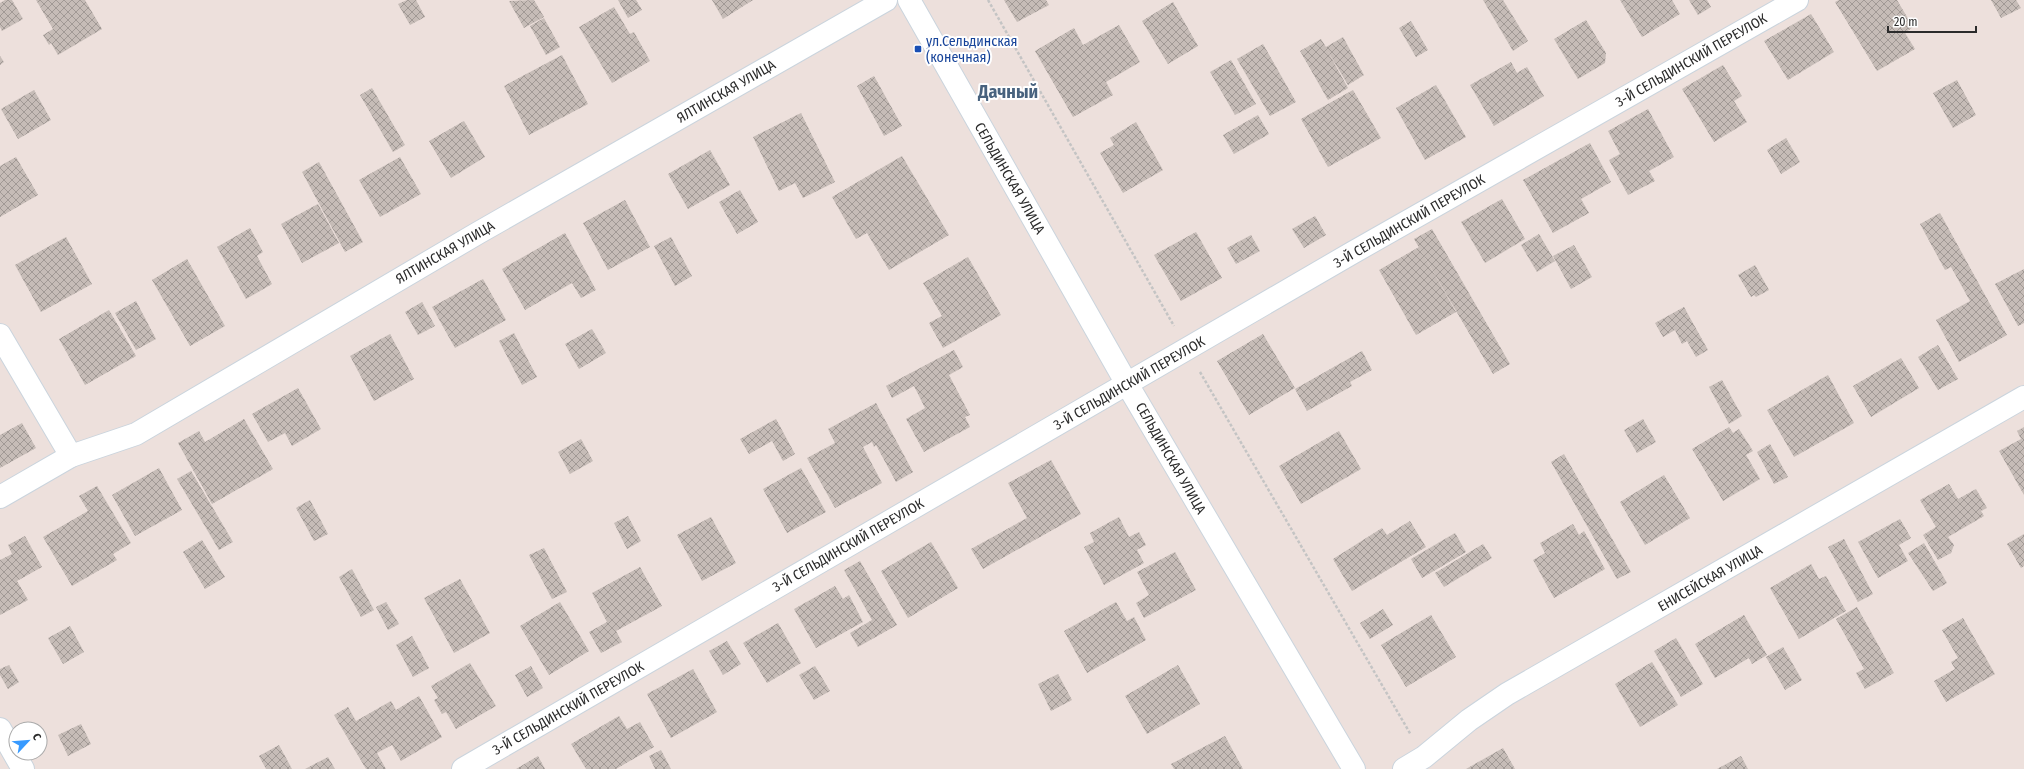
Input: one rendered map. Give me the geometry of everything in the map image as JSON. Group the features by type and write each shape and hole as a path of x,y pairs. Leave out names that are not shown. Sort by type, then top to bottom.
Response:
{"street":[{"name":"ЯЛТИНСКАЯ УЛИЦА","path":"0,497 71,456 136,434 478,233 886,0"},
{"name":"СЕЛЬДИНСКАЯ УЛИЦА","path":"909,0 1127,384 1354,769"},
{"name":"3-Й СЕЛЬДИНСКИЙ ПЕРЕУЛОК","path":"463,769 1352,252 1797,0"},
{"path":"0,335 71,456"},
{"name":"ЕНИСЕЙСКАЯ УЛИЦА","path":"1404,769 1424,757 1469,720 1507,694 2024,398"},
{"path":"0,729 23,769"}],"path":[{"path":"988,0 1187,349 1424,757"}],"building":[{"path":"5,0 12,0 23,19 2,31 0,27 0,3"},
{"path":"36,0 85,0 102,29 58,55 51,43 49,45 43,35 53,29"},
{"path":"407,0 416,0 425,17 410,25 398,4"},
{"path":"534,0 544,17 524,28 509,1"},
{"path":"618,0 636,0 642,10 628,18"},
{"path":"712,0 753,0 723,19"},
{"path":"1004,0 1046,0 1049,5 1017,22"},
{"path":"1483,0 1503,0 1528,41 1513,51"},
{"path":"1620,0 1672,0 1680,14 1642,37"},
{"path":"1689,0 1707,0 1711,7 1698,15"},
{"path":"1839,0 1897,0 1913,27 1905,33 1915,49 1877,71 1835,2"},
{"path":"1991,0 2016,0 2021,8 2001,18"},
{"path":"1173,2 1198,46 1168,64 1142,21"},
{"path":"614,7 630,34 634,32 650,61 612,83 579,27"},
{"path":"1811,14 1834,52 1788,80 1764,41"},
{"path":"544,18 560,47 546,55 530,26"},
{"path":"1586,20 1606,53 1605,63 1578,79 1554,39"},
{"path":"1411,21 1428,50 1416,57 1399,28"},
{"path":"1119,25 1140,62 1106,82 1113,95 1073,117 1035,51 1074,28 1083,45"},
{"path":"1343,37 1364,75 1348,85 1327,50 1348,88 1328,100 1300,51 1321,39 1326,47"},
{"path":"1263,44 1296,102 1270,116 1237,59"},
{"path":"562,55 588,104 529,135 504,86"},
{"path":"0,56 4,62 0,65"},
{"path":"1231,60 1256,104 1235,115 1210,72"},
{"path":"1511,62 1517,73 1527,67 1544,96 1494,126 1470,85"},
{"path":"1723,65 1742,96 1734,101 1747,122 1714,142 1682,89"},
{"path":"874,76 902,126 884,136 857,86"},
{"path":"1957,80 1976,115 1953,128 1933,93"},
{"path":"1436,85 1466,137 1425,160 1396,108"},
{"path":"372,88 405,145 393,152 360,95"},
{"path":"34,90 51,120 18,139 1,109"},
{"path":"1353,90 1381,138 1328,167 1301,119"},
{"path":"1648,109 1674,157 1649,171 1655,181 1628,195 1609,160 1620,154 1608,131"},
{"path":"801,113 835,182 803,198 795,183 779,191 753,137"},
{"path":"1258,115 1269,134 1234,154 1223,135"},
{"path":"464,121 485,157 451,178 429,141"},
{"path":"1136,122 1163,170 1123,193 1100,153 1114,145 1110,138"},
{"path":"1786,138 1800,162 1781,174 1767,150"},
{"path":"1590,143 1611,182 1581,199 1589,213 1553,233 1523,180"},
{"path":"710,150 730,185 688,209 668,174"},
{"path":"902,156 949,235 889,270 867,233 856,239 832,197"},
{"path":"16,157 38,195 0,217 0,166"},
{"path":"400,157 421,194 380,217 359,180"},
{"path":"319,162 363,242 345,252 302,172"},
{"path":"740,190 758,222 737,234 719,202"},
{"path":"1502,199 1525,239 1485,263 1461,222"},
{"path":"625,200 650,247 608,270 583,223"},
{"path":"318,204 339,243 302,263 281,224"},
{"path":"1940,213 2007,335 1959,362 1936,320 1970,301 1951,267 1945,270 1920,224"},
{"path":"1315,216 1326,235 1304,248 1292,229"},
{"path":"250,228 263,252 257,256 272,284 246,299 217,247"},
{"path":"1432,229 1510,364 1493,374 1414,239"},
{"path":"1196,232 1222,278 1181,301 1154,255"},
{"path":"565,233 596,290 581,298 572,283 525,310 502,269"},
{"path":"1539,234 1555,261 1537,272 1521,245"},
{"path":"1251,235 1260,251 1236,264 1227,248"},
{"path":"66,237 92,284 41,312 15,265"},
{"path":"671,237 692,276 675,286 654,246"},
{"path":"1574,245 1592,277 1571,289 1553,256"},
{"path":"1419,247 1456,312 1416,335 1379,270"},
{"path":"968,257 1001,315 943,348 929,323 942,316 923,283"},
{"path":"187,259 225,326 190,346 152,280"},
{"path":"1755,265 1769,290 1756,297 1754,295 1751,297 1738,275"},
{"path":"2024,269 2024,323 2018,326 1995,284"},
{"path":"483,279 506,320 455,348 432,307"},
{"path":"136,301 156,339 136,350 115,313"},
{"path":"422,302 435,326 418,335 405,312"},
{"path":"1684,307 1708,350 1696,357 1687,341 1682,344 1675,330 1663,337 1655,323"},
{"path":"109,310 136,356 85,385 59,339"},
{"path":"592,329 606,353 579,369 565,344"},
{"path":"514,333 537,377 522,385 499,341"},
{"path":"390,334 414,379 374,401 350,356"},
{"path":"1263,334 1295,388 1249,415 1217,361"},
{"path":"1938,345 1958,379 1938,390 1918,357"},
{"path":"954,350 963,367 949,375 970,415 965,417 970,427 924,452 906,419 925,408 914,386 892,398 886,386"},
{"path":"1362,351 1372,370 1350,382 1352,386 1307,411 1295,389"},
{"path":"1901,358 1919,388 1871,417 1853,386"},
{"path":"1828,375 1854,423 1794,457 1767,410"},
{"path":"1722,380 1742,416 1729,424 1709,387"},
{"path":"298,388 321,429 292,446 285,433 268,442 252,414"},
{"path":"876,403 913,472 896,482 876,445 874,447 872,442 863,447 882,483 835,508 807,458 835,443 828,429"},
{"path":"244,419 273,469 212,504 178,443 199,431 205,442"},
{"path":"776,419 795,454 783,461 772,441 749,454 740,439"},
{"path":"1643,419 1656,442 1637,453 1624,430"},
{"path":"22,423 36,448 0,468 0,435"},
{"path":"1729,427 1733,433 1739,429 1753,451 1746,455 1760,479 1723,501 1692,449"},
{"path":"2024,427 2024,495 1999,451 2021,439 2017,431"},
{"path":"1339,431 1361,469 1301,504 1279,466"},
{"path":"581,439 593,461 570,474 558,452"},
{"path":"1770,444 1788,477 1774,484 1757,452"},
{"path":"1564,454 1631,572 1617,579 1551,462"},
{"path":"1051,460 1081,514 983,569 971,549 1027,518 1008,483"},
{"path":"159,468 182,510 135,536 112,495"},
{"path":"801,468 826,512 787,533 763,489"},
{"path":"191,471 233,542 219,550 177,479"},
{"path":"1664,475 1690,518 1645,545 1620,502"},
{"path":"1949,484 1958,499 1976,489 1987,508 1981,511 1984,516 1948,537 1954,545 1951,553 1938,560 1923,535 1936,527 1920,500"},
{"path":"97,486 131,543 113,554 117,560 72,586 43,537 88,511 79,496"},
{"path":"310,500 328,534 314,541 296,508"},
{"path":"628,516 641,541 627,549 614,523"},
{"path":"711,517 736,563 702,581 677,535"},
{"path":"1119,517 1129,537 1139,532 1146,545 1137,550 1144,563 1104,585 1084,547 1094,542 1090,533"},
{"path":"1900,519 1911,538 1899,545 1908,561 1878,578 1858,542"},
{"path":"1410,521 1426,547 1352,591 1333,559 1382,528 1387,535"},
{"path":"1573,524 1579,535 1584,531 1605,569 1554,598 1533,560 1545,553 1540,543"},
{"path":"1455,533 1466,552 1422,578 1411,559"},
{"path":"2024,534 2024,566 2021,568 2007,544"},
{"path":"25,536 42,567 17,581 28,600 0,615 0,560 12,554 8,545"},
{"path":"1844,539 1873,594 1858,602 1828,547"},
{"path":"202,540 225,577 205,589 183,552"},
{"path":"931,542 958,588 908,618 881,571"},
{"path":"1924,543 1947,583 1933,591 1908,553"},
{"path":"1483,544 1492,558 1444,587 1435,573"},
{"path":"544,548 567,592 552,599 529,555"},
{"path":"1175,552 1196,590 1144,618 1136,603 1149,595 1137,572"},
{"path":"860,561 897,625 858,647 850,633 872,620 844,570"},
{"path":"1811,564 1819,579 1826,576 1846,611 1799,639 1770,588"},
{"path":"640,567 662,606 616,631 622,642 601,653 589,632 607,622 592,593"},
{"path":"352,569 374,610 361,617 339,577"},
{"path":"460,579 490,633 454,653 424,598"},
{"path":"835,586 843,599 849,595 863,622 816,648 794,609"},
{"path":"386,602 399,624 388,630 376,607"},
{"path":"560,602 589,651 549,675 520,626"},
{"path":"1116,602 1127,621 1134,617 1146,640 1087,673 1064,631"},
{"path":"1857,607 1894,673 1865,689 1856,673 1864,669 1836,619"},
{"path":"1383,609 1393,625 1370,639 1360,623"},
{"path":"1431,615 1456,657 1406,687 1381,645"},
{"path":"1744,615 1767,655 1752,664 1749,658 1715,678 1695,644"},
{"path":"1963,618 1995,674 1946,702 1934,681 1955,669 1951,662 1958,658 1942,630"},
{"path":"778,623 801,663 767,683 743,643"},
{"path":"70,626 84,652 63,664 48,638"},
{"path":"412,636 429,668 413,677 396,645"},
{"path":"1676,638 1703,684 1681,697 1654,651"},
{"path":"727,641 741,664 723,675 709,651"},
{"path":"1783,647 1802,680 1785,690 1766,657"},
{"path":"1652,662 1678,705 1640,727 1615,684"},
{"path":"470,663 496,706 456,729 446,712 442,714 434,700 438,698 431,686"},
{"path":"9,665 19,682 8,689 0,675 0,669"},
{"path":"1178,665 1200,704 1147,734 1125,696"},
{"path":"531,666 543,688 527,697 515,675"},
{"path":"815,666 830,691 814,700 799,675"},
{"path":"693,669 717,712 671,738 647,694"},
{"path":"1058,674 1072,700 1051,711 1038,684"},
{"path":"419,696 442,737 401,761 392,745 377,753 386,769 366,769 334,715 348,707 356,721 391,701 396,710"},
{"path":"619,716 627,729 640,722 654,747 616,769 586,769 571,744"},
{"path":"81,724 91,744 68,756 58,735"},
{"path":"1225,736 1243,769 1174,769 1171,764"},
{"path":"279,745 292,769 266,769 259,756"},
{"path":"1503,748 1515,769 1466,769"},
{"path":"661,750 671,769 655,769 649,756"},
{"path":"538,756 545,769 516,769"},
{"path":"1741,756 1748,769 1717,769"},
{"path":"328,757 335,769 305,769"}],"place":[{"name":"ул.Сельдинская (конечная)","path":"918,49"}],"district":[{"name":"Дачный","path":"1008,92"}]}
